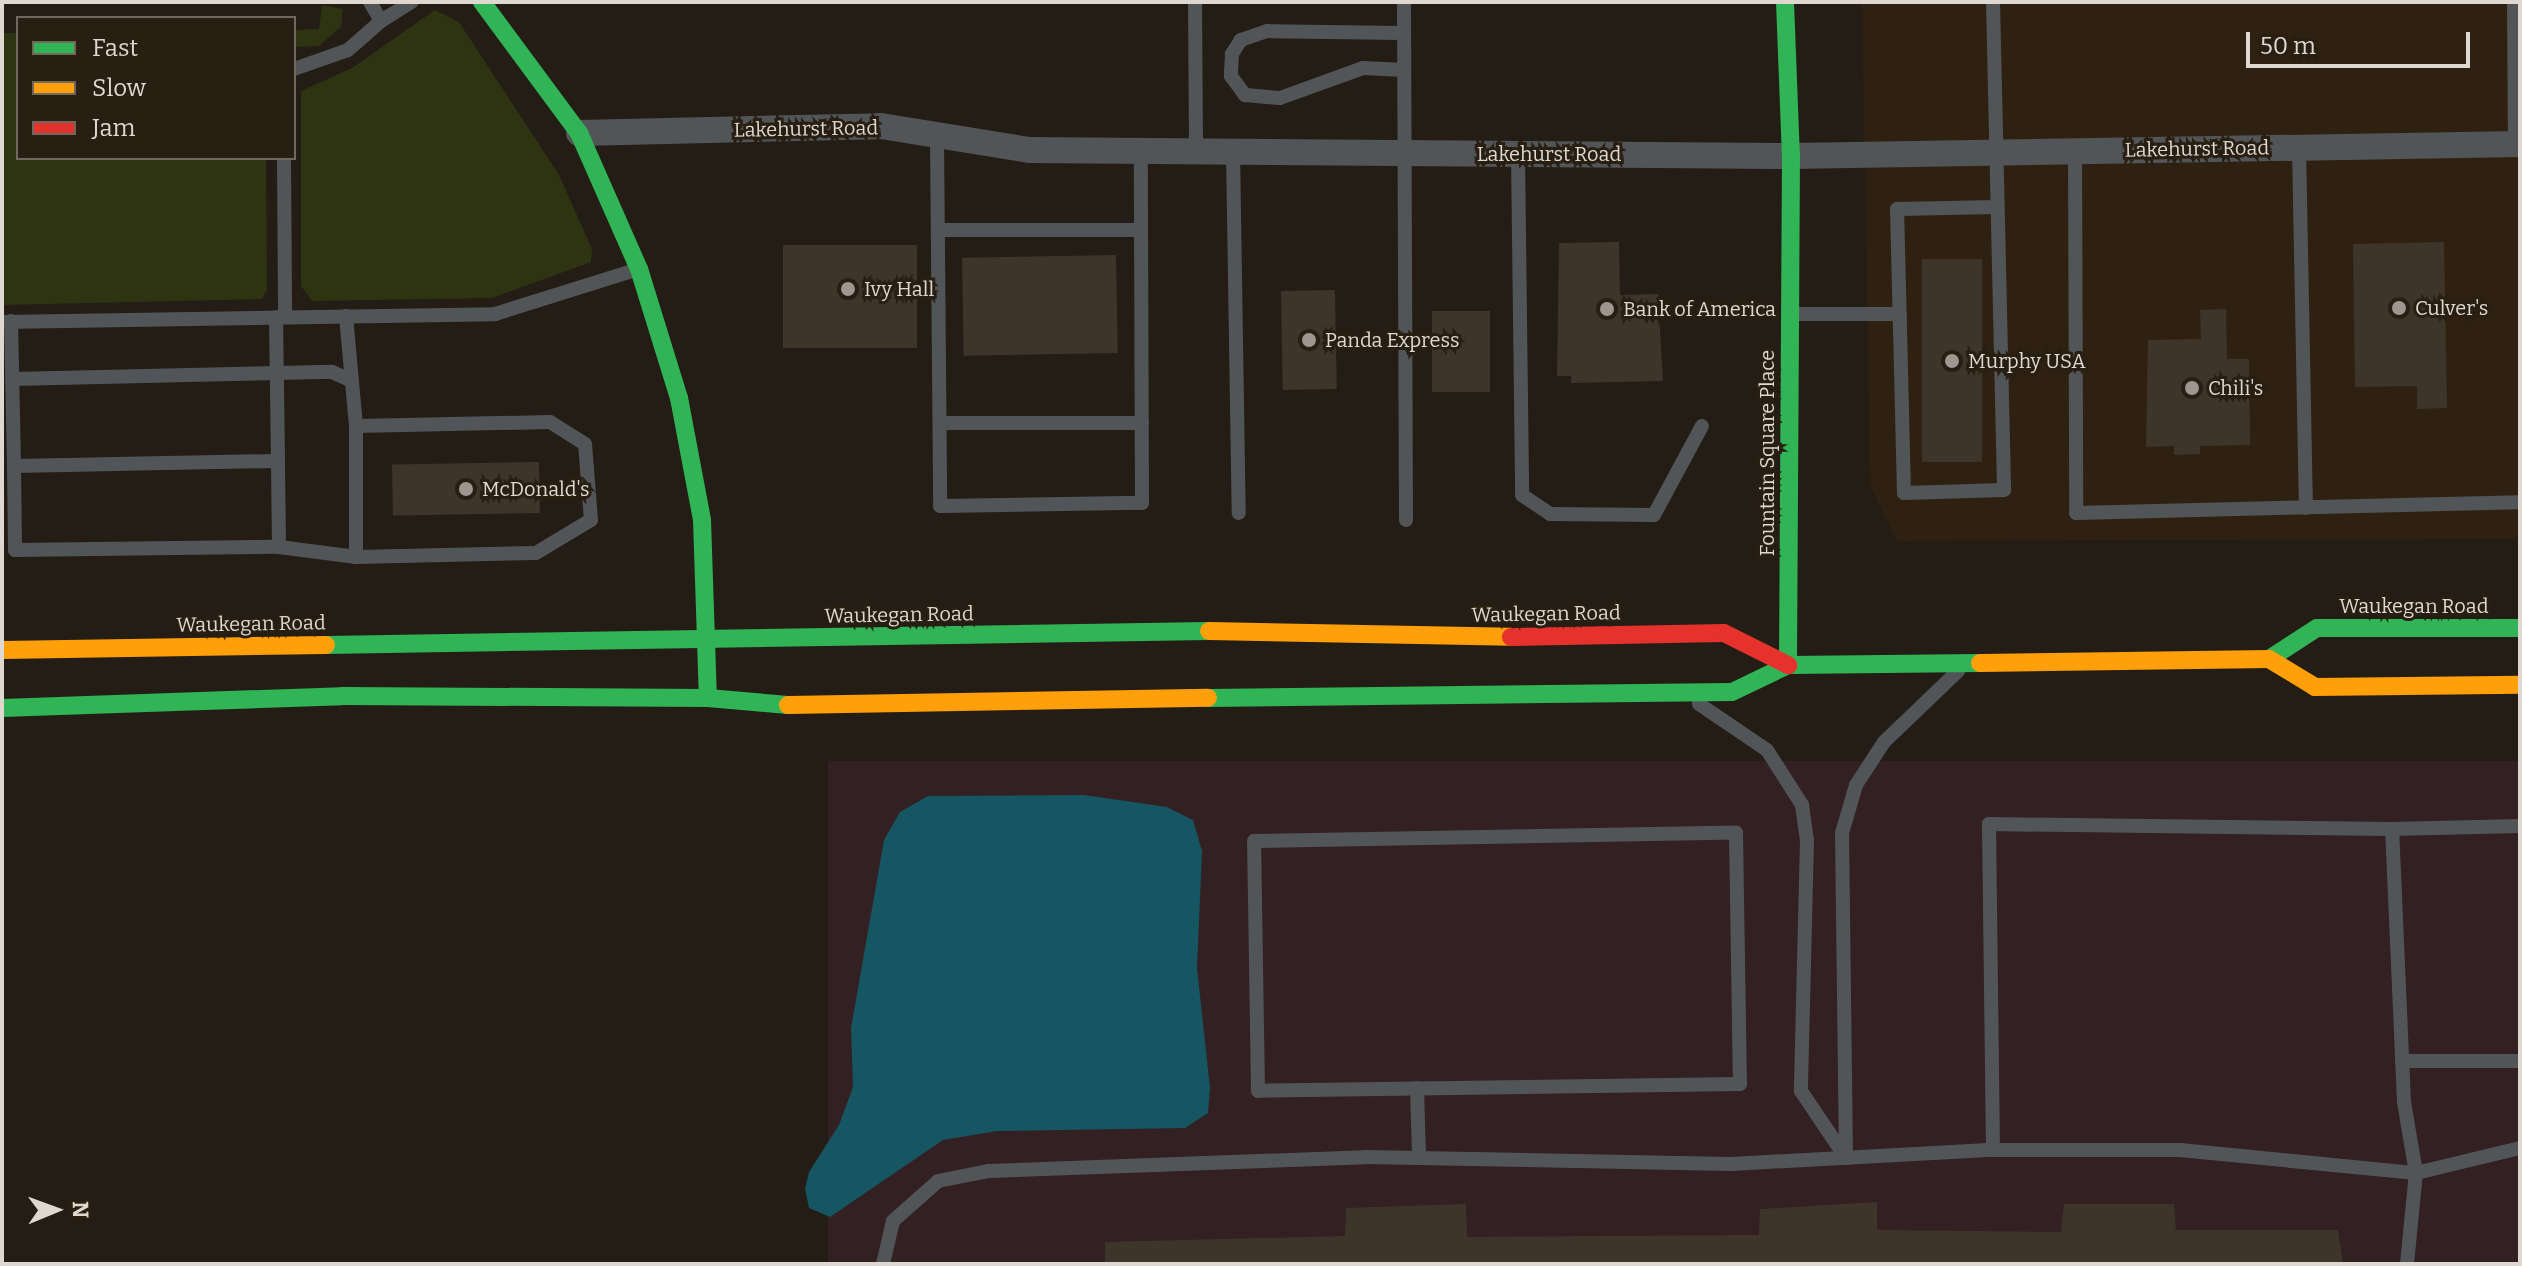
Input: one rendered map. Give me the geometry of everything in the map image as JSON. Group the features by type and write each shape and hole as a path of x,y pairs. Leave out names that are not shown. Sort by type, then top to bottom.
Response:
{"main road":[{"path":"482,2 579,133 639,269 688,444 702,520 709,640 708,698"},
{"name":"Fountain Square Place","path":"1785,2 1791,156 1788,665"},
{"name":"Waukegan Road","path":"2,708 342,696 708,698 799,706 1482,692 1732,692 1788,665 2269,659 2317,628 2520,628"},
{"name":"Waukegan Road","path":"2,650 1189,631 1470,638 1724,633 1788,665"},
{"path":"2269,659 2315,687 2520,685"}],"street":[{"name":"Lakehurst Road","path":"579,133 881,126 1029,150 1791,156 2518,144"}],"lane":[{"path":"370,2 381,21"},
{"path":"296,68 348,50 381,21 411,2"},
{"path":"1195,2 1196,150"},
{"path":"1404,2 1406,520"},
{"path":"1993,2 2004,490 1904,493 1897,209 1997,207"},
{"path":"2514,2 2518,144"},
{"path":"1403,33 1267,31 1241,40 1232,54 1231,76 1245,95 1280,98 1363,68 1404,70"},
{"path":"937,137 940,506 1142,503 1141,151"},
{"path":"2299,147 2306,508"},
{"path":"1233,150 1239,513"},
{"path":"2075,151 2076,513 2520,502"},
{"path":"1518,154 1522,495 1550,514 1654,515 1702,426"},
{"path":"279,547 277,373 284,160"},
{"path":"939,230 1140,230"},
{"path":"356,426 550,422 585,444 591,520 536,553 356,557 279,547 15,550 12,379 6,322 495,314 639,269"},
{"path":"1790,314 1900,314"},
{"path":"346,316 356,426 356,557"},
{"path":"12,379 332,372 350,380"},
{"path":"940,423 1142,423"},
{"path":"14,466 278,461"},
{"path":"1846,1158 1842,833 1856,785 1884,742 1967,662"},
{"path":"1682,693 1767,750 1802,805 1807,840 1801,1091 1846,1158"},
{"path":"1993,1150 1989,824 2392,829 2520,826"},
{"path":"2392,829 2402,1061 2416,1173 2407,1264"},
{"path":"1736,833 1740,1084 1417,1088 1258,1091 1254,841 1736,833"},
{"path":"2402,1061 2520,1061"},
{"path":"1417,1088 1419,1157"},
{"path":"883,1264 893,1221 938,1181 964,1176 1419,1157 1731,1164 1993,1150 2180,1150 2416,1173 2520,1148"}],"shaded area":[{"path":"1862,2 2520,2 2520,539 1897,541 1870,486"},
{"path":"828,761 2520,761 2520,1264 828,1264"}],"green space":[{"path":"322,5 343,9 341,27 319,46 296,47 296,30 319,29"},
{"path":"435,10 459,22 559,175 592,249 591,262 492,298 312,301 301,286 301,91 352,68"},
{"path":"2,33 16,33 16,160 266,160 267,290 262,299 2,305"}],"water":[{"path":"1084,795 1167,807 1193,820 1202,851 1197,968 1210,1088 1208,1113 1185,1128 997,1131 943,1140 830,1217 809,1208 805,1189 809,1172 839,1125 853,1087 851,1028 884,840 900,812 928,796"}],"building":[{"name":"Bank of America","path":"1619,242 1620,295 1658,294 1663,381 1571,383 1571,376 1557,376 1559,243"},
{"name":"Culver's","path":"2444,242 2447,408 2417,409 2417,386 2355,387 2353,244"},
{"path":"783,245 917,245 917,348 783,348"},
{"path":"1116,255 1118,353 964,356 962,258"},
{"name":"Murphy USA","path":"1922,259 1982,259 1982,462 1922,462"},
{"name":"Panda Express","path":"1335,290 1337,389 1283,390 1281,291"},
{"name":"Chili's","path":"2226,309 2227,359 2249,359 2250,445 2200,446 2200,454 2174,455 2174,446 2146,447 2148,340 2201,339 2200,310"},
{"path":"1432,311 1490,311 1490,392 1432,392"},
{"name":"McDonald's","path":"539,462 540,513 393,516 392,465"},
{"path":"1877,1202 1877,1230 2061,1232 2064,1204 2174,1204 2176,1230 2338,1230 2343,1264 1105,1264 1105,1242 1345,1236 1346,1208 1466,1204 1467,1237 1759,1235 1760,1209"}],"traffic: fast":[{"path":"482,2 579,133 639,269 679,398 702,520 708,698"},
{"path":"1785,2 1791,156 1788,665"},
{"path":"2269,659 2317,628 2520,628"},
{"path":"326,645 1209,631"},
{"path":"1208,698 1732,692 1788,665 1980,663"},
{"path":"2,708 342,696 708,698 788,705"}],"traffic: slow":[{"path":"1209,631 1511,637"},
{"path":"2,650 326,645"},
{"path":"1980,663 2269,659 2315,687 2520,685"},
{"path":"788,705 1208,698"}],"traffic: jam":[{"path":"1511,637 1724,633 1788,665"}],"place":[{"name":"Ivy Hall","path":"848,289"},
{"name":"Culver's","path":"2399,308"},
{"name":"Bank of America","path":"1607,309"},
{"name":"Panda Express","path":"1309,340"},
{"name":"Murphy USA","path":"1952,361"},
{"name":"Chili's","path":"2192,388"},
{"name":"McDonald's","path":"466,489"}]}
